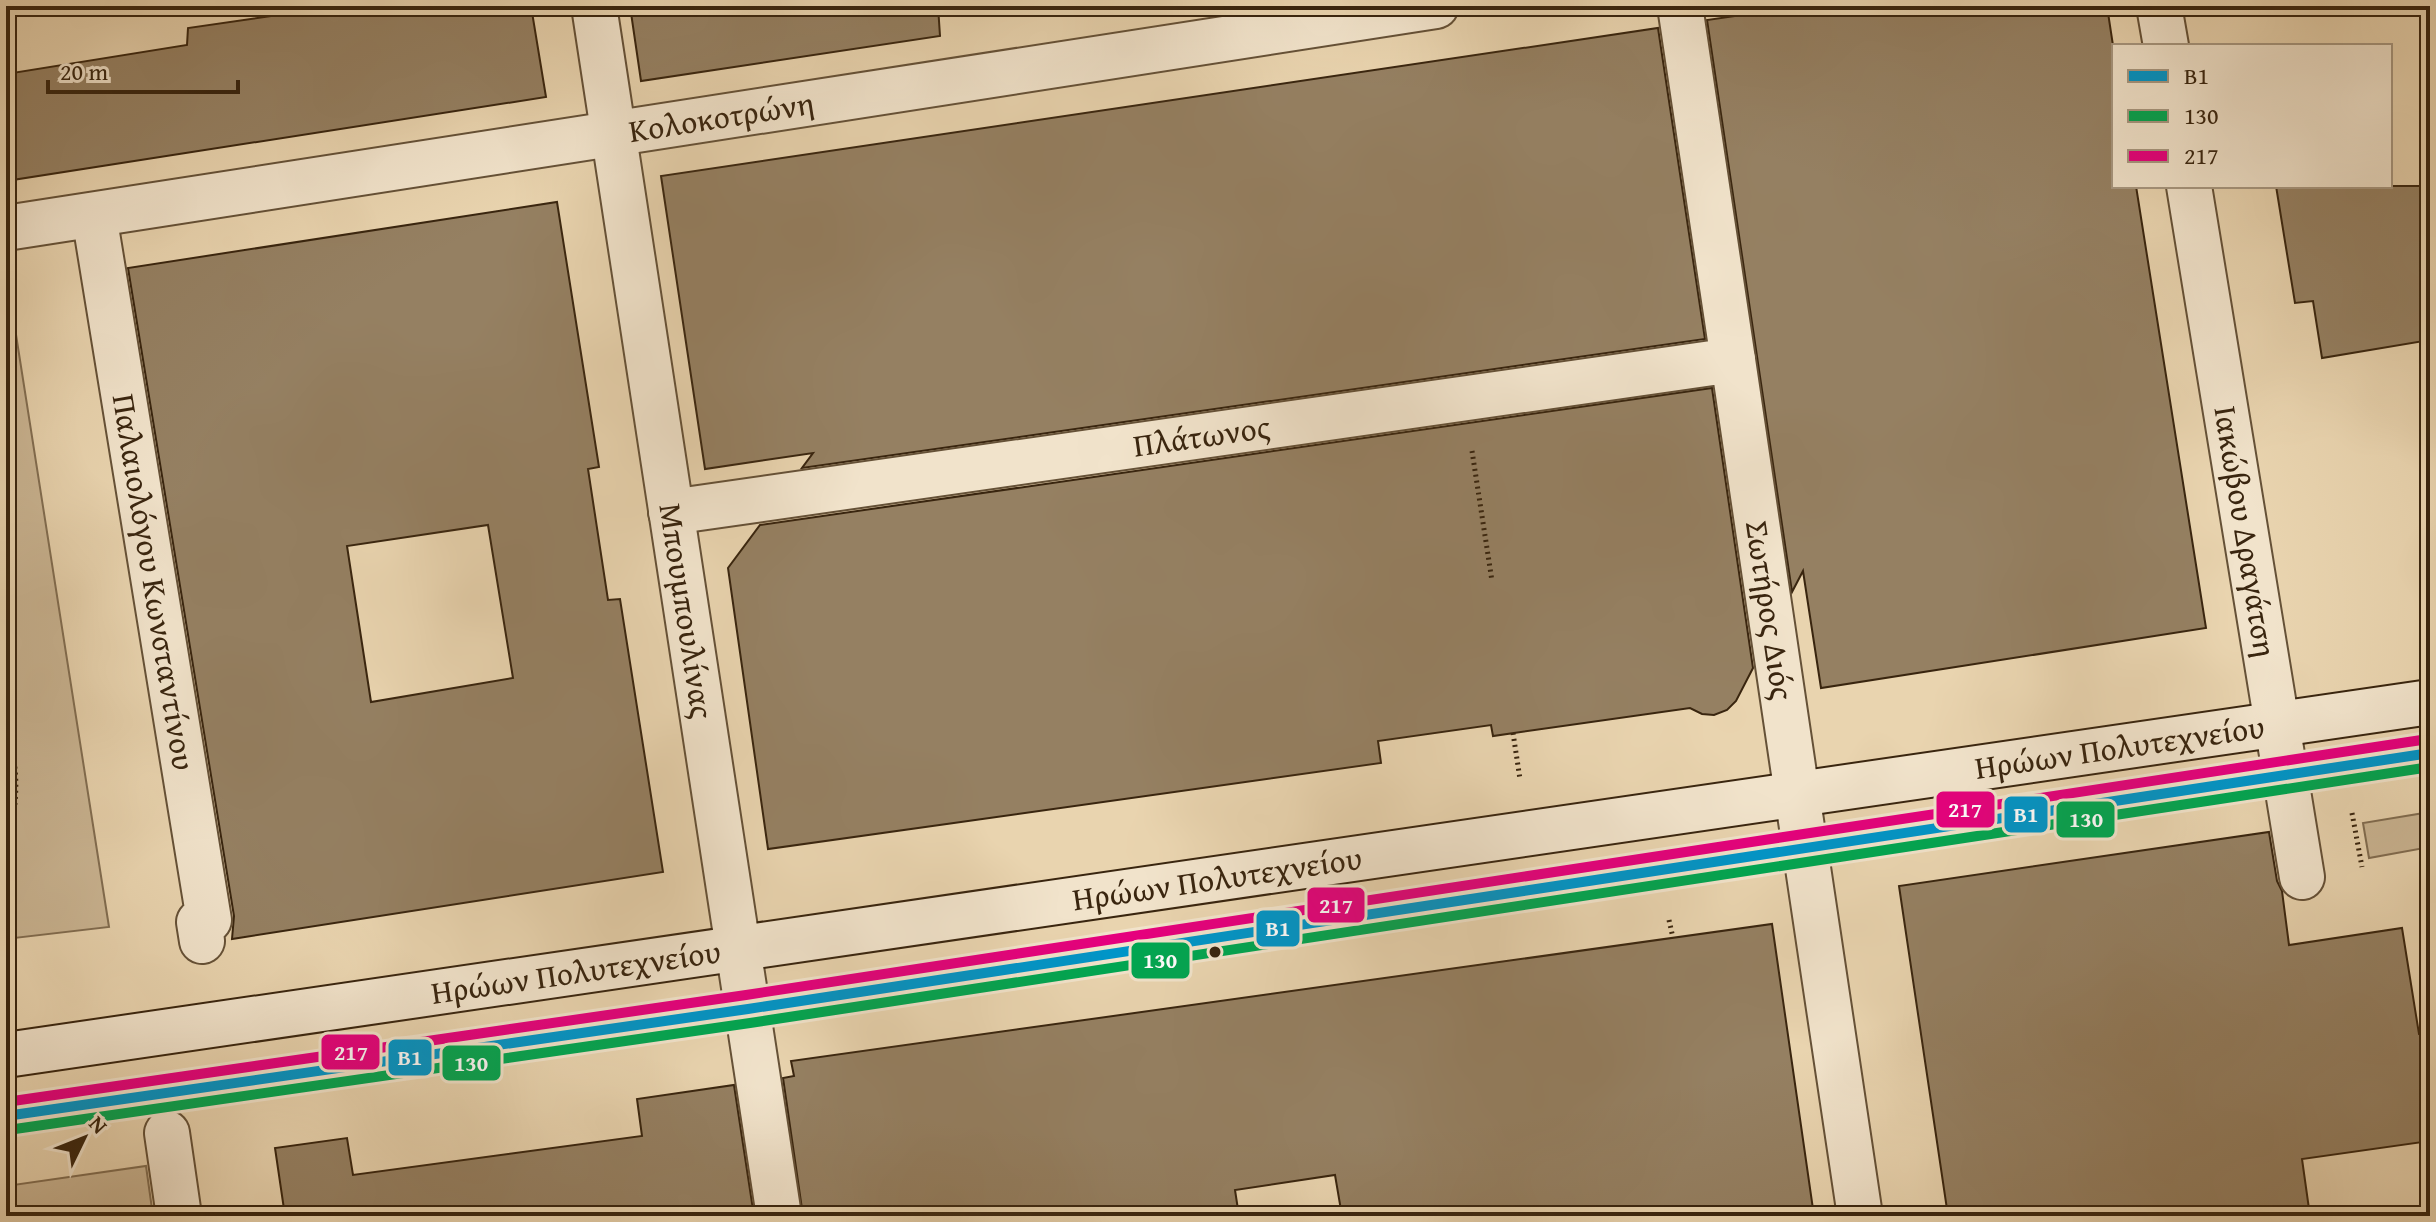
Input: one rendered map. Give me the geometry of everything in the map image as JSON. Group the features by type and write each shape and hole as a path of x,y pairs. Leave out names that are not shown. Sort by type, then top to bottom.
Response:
{"street":[{"name":"Μπουμπουλίνας","path":"594,6 779,1216"},
{"name":"Κολοκοτρώνη","path":"6,228 1436,6"},
{"name":"Σωτήρος Διός","path":"1680,6 1860,1216"},
{"path":"2159,6 2166,44"},
{"name":"Ιακώβου Δραγάτση","path":"2189,188 2302,877"},
{"name":"Παλαιολόγου Κωνσταντίνου","path":"86,216 209,920 199,922 202,941"},
{"name":"Πλάτωνος","path":"671,512 1733,360"},
{"name":"Ηρώων Πολυτεχνείου","path":"6,1055 2430,702"},
{"path":"167,1133 179,1216"}],"lane":[{"path":"86,216 134,559"},
{"name":"Ηρώων Πολυτεχνείου","path":"6,1116 748,1009 2430,753"}],"path":[{"path":"1464,399 1492,581"},
{"path":"6,732 12,753 15,813 6,847"},
{"path":"6,773 14,773"},
{"path":"2352,812 2362,867"},
{"path":"6,1186 11,1216"}],"shaded area":[{"path":"6,271 109,927 6,939"},
{"path":"2430,812 2430,847 2369,858 2363,823"},
{"path":"146,1166 153,1216 6,1216 6,1186"}],"building":[{"path":"340,6 531,6 546,97 6,181 6,74 187,45 188,28"},
{"path":"630,6 938,6 940,36 641,81"},
{"path":"1805,6 2107,6 2113,44 2112,188 2136,188 2206,628 1821,688 1803,571 1792,592 1707,20"},
{"path":"1658,28 1705,339 802,468 813,453 705,469 661,176"},
{"path":"2430,186 2430,340 2322,358 2313,301 2295,303 2276,188"},
{"path":"557,202 599,467 588,469 608,600 620,599 663,872 232,939 234,916 128,268","holes":["488,525 513,678 371,702 347,546"]},
{"path":"1712,388 1753,668 1736,701 1727,710 1714,715 1690,708 1493,736 1491,725 1378,741 1381,763 768,849 728,568 760,525"},
{"path":"2269,832 2277,881 2282,891 2289,945 2402,928 2419,1034 2430,1033 2430,1141 2302,1159 2310,1216 1948,1216 1899,886"},
{"path":"1772,924 1814,1216 1342,1216 1335,1175 1235,1190 1239,1216 803,1216 783,1078 794,1076 791,1061"},
{"path":"734,1085 754,1216 285,1216 275,1148 347,1138 353,1175 642,1136 637,1099"}],"transit line":[{"name":"217","path":"6,1102 746,995 2428,739"},
{"name":"Β1","path":"6,1116 748,1009 2430,753"},
{"name":"130","path":"8,1130 750,1023 2430,767"}]}
